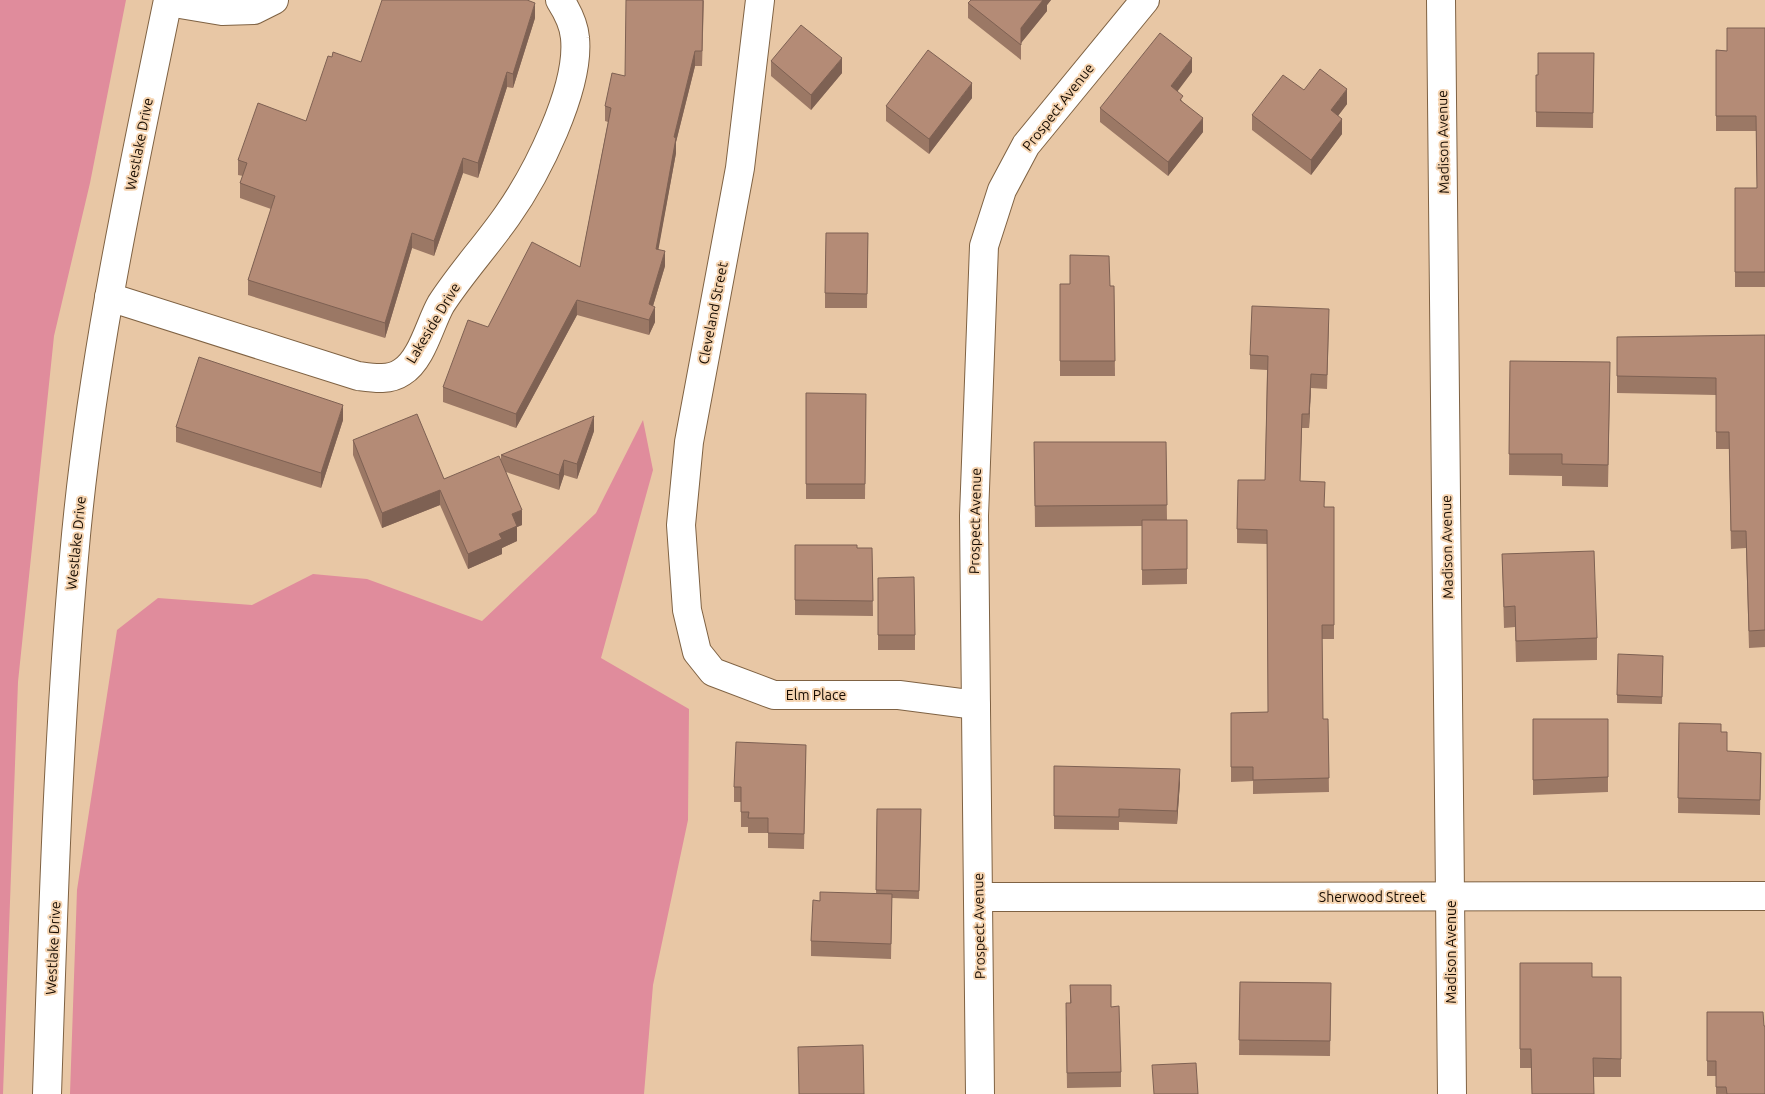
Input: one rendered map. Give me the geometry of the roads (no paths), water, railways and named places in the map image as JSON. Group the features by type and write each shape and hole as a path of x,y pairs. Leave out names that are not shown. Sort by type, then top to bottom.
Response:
{"street":[{"path":"168,1 222,11 254,10 274,0"},
{"name":"Lakeside Drive","path":"109,297 358,376 382,379 403,372 418,352 441,305 507,215 539,164 562,112 572,70 575,38 568,13 560,0"},
{"name":"Cleveland Street","path":"690,626 687,610 682,525 689,442 740,168 760,0"},
{"name":"Prospect Avenue","path":"980,1094 974,516 984,246 1002,190 1026,145 1145,0"},
{"name":"Madison Avenue","path":"1441,0 1452,1094"},
{"name":"Westlake Drive","path":"47,1094 64,696 73,565 90,424 109,297 168,1"},
{"name":"Elm Place","path":"690,626 697,652 713,672 774,695 899,695 976,705"},
{"name":"Sherwood Street","path":"979,897 1765,896"}]}
